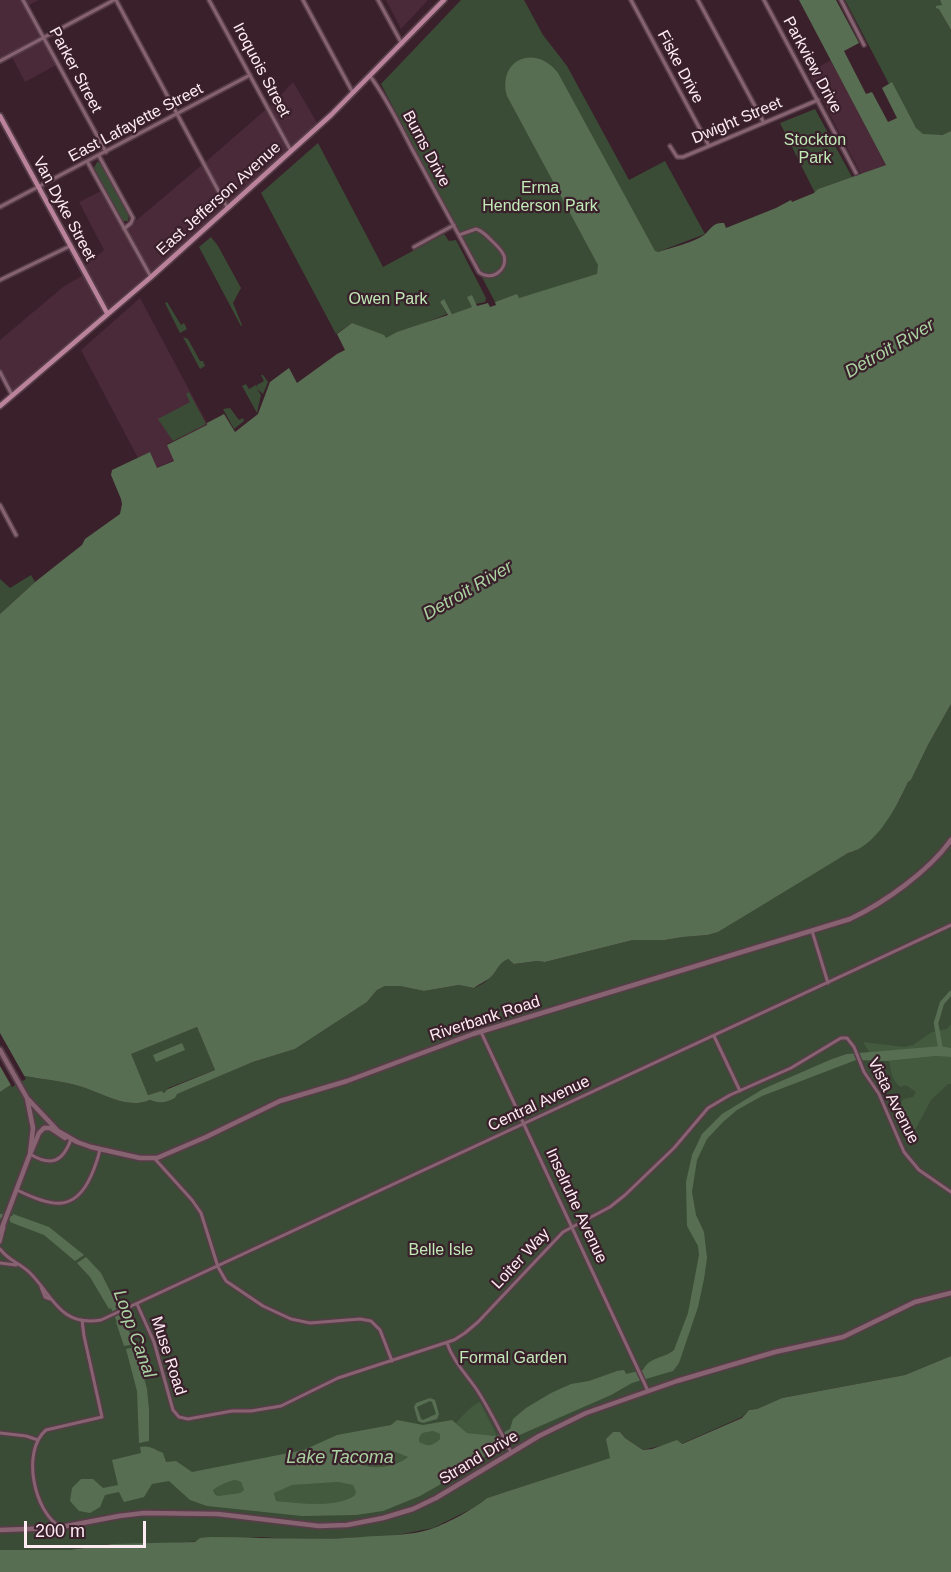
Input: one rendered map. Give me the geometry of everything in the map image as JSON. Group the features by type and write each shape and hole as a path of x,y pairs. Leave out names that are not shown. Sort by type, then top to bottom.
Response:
{"main road":[{"name":"East Jefferson Avenue","path":"0,406 151,277 226,207 291,151 354,93 444,0"},
{"name":"Van Dyke Street","path":"0,116 107,313"}],"street":[{"name":"Parker Street","path":"23,0 106,152"},
{"path":"0,61 115,0 226,207"},
{"name":"Iroquois Street","path":"209,0 291,151"},
{"path":"303,0 354,93"},
{"path":"378,0 402,44"},
{"name":"Fiske Drive","path":"631,0 709,146"},
{"path":"698,0 764,123"},
{"name":"Parkview Drive","path":"764,0 856,173"},
{"path":"841,0 864,45"},
{"name":"East Lafayette Street","path":"0,207 250,75"},
{"name":"Burns Drive","path":"370,76 387,101 459,235 481,274 493,276 501,270 504,262 503,255 484,233 474,229 459,235"},
{"name":"Dwight Street","path":"670,146 675,155 680,157 818,100"},
{"path":"99,156 133,218 124,229"},
{"path":"87,162 151,277"},
{"path":"414,248 454,225"},
{"path":"0,280 70,246"},
{"path":"0,373 12,395"},
{"path":"0,505 16,535"},
{"name":"Riverbank Road","path":"154,1159 188,1146 280,1101 347,1081 481,1032 849,919 870,908 930,864 951,840"},
{"name":"Central Avenue","path":"82,1320 101,1320 121,1312 951,925"},
{"path":"812,931 828,983"},
{"name":"Inselruhe Avenue","path":"481,1032 648,1391"},
{"path":"714,1036 740,1091"},
{"name":"Loiter Way","path":"176,1416 188,1419 232,1411 251,1411 281,1406 338,1378 447,1343 465,1333 549,1246 572,1226 617,1202 674,1148 708,1108 722,1099 791,1068 836,1040 847,1038"},
{"name":"Vista Avenue","path":"847,1038 879,1094 904,1152 919,1170 951,1192"},
{"path":"0,1050 26,1097 46,1120 71,1139"},
{"path":"26,1097 33,1128 30,1154"},
{"path":"0,1233 30,1154 39,1133 44,1128 50,1128 65,1138 100,1149 154,1159 201,1213 223,1278 263,1306 291,1319 310,1323 360,1319 370,1321 381,1332 392,1361"},
{"path":"30,1154 41,1160 53,1161 64,1154 71,1139"},
{"path":"17,1190 52,1202 72,1201 86,1187 100,1149"},
{"path":"0,1242 5,1222"},
{"path":"0,1249 6,1257 28,1271 50,1299 65,1313 82,1320 102,1417 46,1430 38,1440 33,1462 33,1481 48,1515 63,1528"},
{"path":"0,1263 20,1266"},
{"name":"Strand Drive","path":"0,1530 63,1528 119,1516 153,1513 218,1514 310,1525 338,1526 365,1522 400,1513 427,1502 570,1420 648,1391 775,1352 843,1337 915,1302 951,1293"},
{"name":"Muse Road","path":"137,1304 154,1342 176,1416"},
{"path":"447,1343 454,1360 476,1389 511,1452"},
{"path":"0,1433 38,1440"}],"shaded area":[{"path":"0,0 39,0 27,6 58,64 25,82 11,55 0,61"},
{"path":"386,0 428,0 401,29"},
{"path":"831,60 886,165 861,174 808,73"},
{"path":"293,82 319,126 174,256 12,395 0,372 0,340 63,287 85,274 82,268 104,250 79,202 103,190 124,228 209,159 272,104"},
{"path":"140,298 208,425 167,444 174,460 157,468 150,452 138,458 81,350"},
{"path":"951,1024 951,1048 941,1046 870,1053 863,1042 904,1047 913,1045 932,1032 947,1029"},
{"path":"936,1056 951,1057 951,1084 948,1084 931,1100 913,1134 907,1136 901,1102 913,1097 916,1092 906,1085 901,1087 896,1082 889,1061"},
{"path":"480,1402 497,1436 467,1433 456,1423"},
{"path":"433,1431 440,1434 440,1439 430,1445 419,1443 422,1433"},
{"path":"390,1450 408,1457 386,1466 363,1466 368,1459"},
{"path":"235,1480 241,1482 244,1490 240,1493 218,1496 213,1490 223,1484"},
{"path":"338,1482 353,1485 356,1492 354,1496 346,1500 327,1503 276,1501 274,1492 292,1485"}],"green space":[{"name":"Erma Henderson Park","path":"461,0 524,0 543,35 567,66 629,180 665,161 705,234 592,277 519,298 516,295 495,302 381,84"},
{"path":"845,0 940,0 942,5 939,8 951,30 951,131 933,136 922,134 918,130 892,83 889,84"},
{"name":"Stockton Park","path":"815,109 852,177 818,189 815,193 780,123"},
{"name":"Owen Park","path":"318,143 383,267 444,234 449,241 456,240 486,298 485,302 476,304 471,295 473,307 452,314 444,300 440,302 447,314 385,339 352,323 336,334 261,193"},
{"path":"97,162 101,163 129,215 128,221 123,221 94,168"},
{"path":"211,237 241,288 233,303 241,326 199,247"},
{"path":"167,302 181,325 184,323 187,329 180,333 165,303"},
{"path":"183,337 188,339 205,366 200,369"},
{"path":"261,375 268,382 263,394 257,389 261,395 257,413 242,386 246,384 249,389 256,385 257,387 264,381"},
{"path":"189,392 206,424 173,441 158,419 190,402 186,394"},
{"path":"230,408 239,420 243,418 244,421 234,429 223,409"},
{"path":"31,575 35,582 0,614 0,579 10,588"},
{"name":"Belle Isle","path":"951,704 951,1356 905,1375 782,1398 749,1410 742,1417 681,1444 643,1450 620,1432 613,1432 607,1439 611,1458 487,1498 477,1506 433,1528 392,1536 302,1540 261,1537 158,1544 112,1544 69,1550 0,1550 0,1092 24,1076 72,1084 123,1102 141,1103 150,1100 166,1102 175,1098 176,1094 253,1062 295,1049 367,1002 377,990 385,986 400,986 424,991 459,985 474,988 492,976 503,960 508,959 515,964 545,962 633,940 665,940 718,932 810,874 855,851 880,829 911,780"},
{"path":"197,1027 215,1070 168,1088 163,1093 161,1091 148,1095 130,1054"}],"water":[{"name":"Detroit River","path":"799,0 836,0 859,43 844,51 866,94 872,92 888,122 897,118 882,88 892,82 916,128 923,134 942,135 951,131 951,704 892,813 868,843 718,932 708,935 665,940 633,940 545,962 514,964 508,959 500,964 491,977 474,988 459,985 424,991 400,986 385,986 377,990 367,1002 295,1049 253,1062 177,1094 175,1098 166,1102 150,1100 141,1103 123,1102 72,1084 24,1076 0,1092 0,614 35,582 82,545 85,539 120,514 122,504 111,475 112,470 150,452 157,468 174,461 167,445 224,414 235,432 258,414 270,382 289,368 297,383 345,350 337,334 352,323 384,335 386,338 448,315 440,302 444,299 452,314 472,307 467,297 472,295 477,306 488,303 490,307 496,305 495,302 517,294 519,298 597,274 598,265 507,96 505,83 508,73 520,60 539,59 549,64 558,73 655,251 658,252 700,238 717,224 724,223 726,228 791,200 792,202 814,193 818,189 886,165","holes":["197,1027 215,1070 168,1089 164,1093 161,1091 148,1095 131,1054"]},
{"path":"940,0 951,0 951,30 939,9 936,8 942,5"},
{"path":"182,1043 185,1050 156,1062 153,1055"},
{"name":"Lake Tacoma","path":"941,1046 951,1048 951,1057 936,1056 887,1061 856,1060 762,1096 737,1110 707,1139 697,1160 692,1192 696,1215 704,1232 707,1258 704,1279 698,1307 679,1363 673,1371 632,1383 611,1395 499,1444 471,1467 420,1496 383,1511 356,1515 302,1516 207,1506 190,1500 169,1481 152,1484 144,1497 124,1502 119,1492 105,1495 100,1507 90,1513 79,1511 70,1501 72,1488 81,1479 93,1479 103,1488 118,1485 112,1460 141,1453 140,1447 149,1447 163,1453 166,1462 176,1461 192,1472 304,1450 337,1435 391,1425 397,1420 423,1425 452,1420 467,1433 497,1436 510,1429 513,1419 526,1408 551,1393 571,1384 589,1381 617,1371 624,1370 626,1374 643,1370 649,1362 674,1350 688,1313 699,1255 698,1246 687,1226 686,1182 692,1155 702,1134 722,1114 763,1089 847,1054","holes":["433,1431 440,1434 440,1439 433,1444 425,1445 419,1442 422,1433","382,1450 390,1450 408,1457 398,1463 380,1467 363,1465","235,1480 241,1482 244,1490 240,1493 218,1496 213,1490","338,1482 353,1485 356,1492 354,1496 337,1502 276,1501 274,1493 292,1485"]},
{"path":"13,1214 49,1227 84,1255 75,1261 44,1235 10,1222"},
{"path":"86,1257 101,1273 117,1305 109,1309 90,1277 77,1263"},
{"path":"123,1319 135,1344 124,1346 116,1322"},
{"path":"136,1347 147,1389 149,1410 149,1441 139,1443 137,1391 126,1349"},
{"path":"951,1356 951,1572 0,1572 0,1550 69,1550 112,1544 195,1542 200,1538 210,1537 324,1539 397,1535 423,1531 453,1519 487,1498 610,1458 606,1439 613,1432 620,1432 643,1450 677,1440 682,1444 742,1418 749,1410 782,1398 905,1375"},
{"path":"430,1398 435,1400 439,1414 437,1419 423,1423 418,1421 414,1407 416,1403","holes":["432,1402 436,1414 421,1419 417,1407"]}],"pier":[{"path":"0,1033 26,1079 12,1087 0,1066"}],"waterway":[{"path":"941,1051 936,1023 942,1003 951,993"},
{"name":"Loop Canal","path":"0,1216 18,1220"},
{"name":"Loop Canal","path":"111,1303 121,1325"}],"park label":[{"name":"Formal Garden","path":"513,1359"}]}
